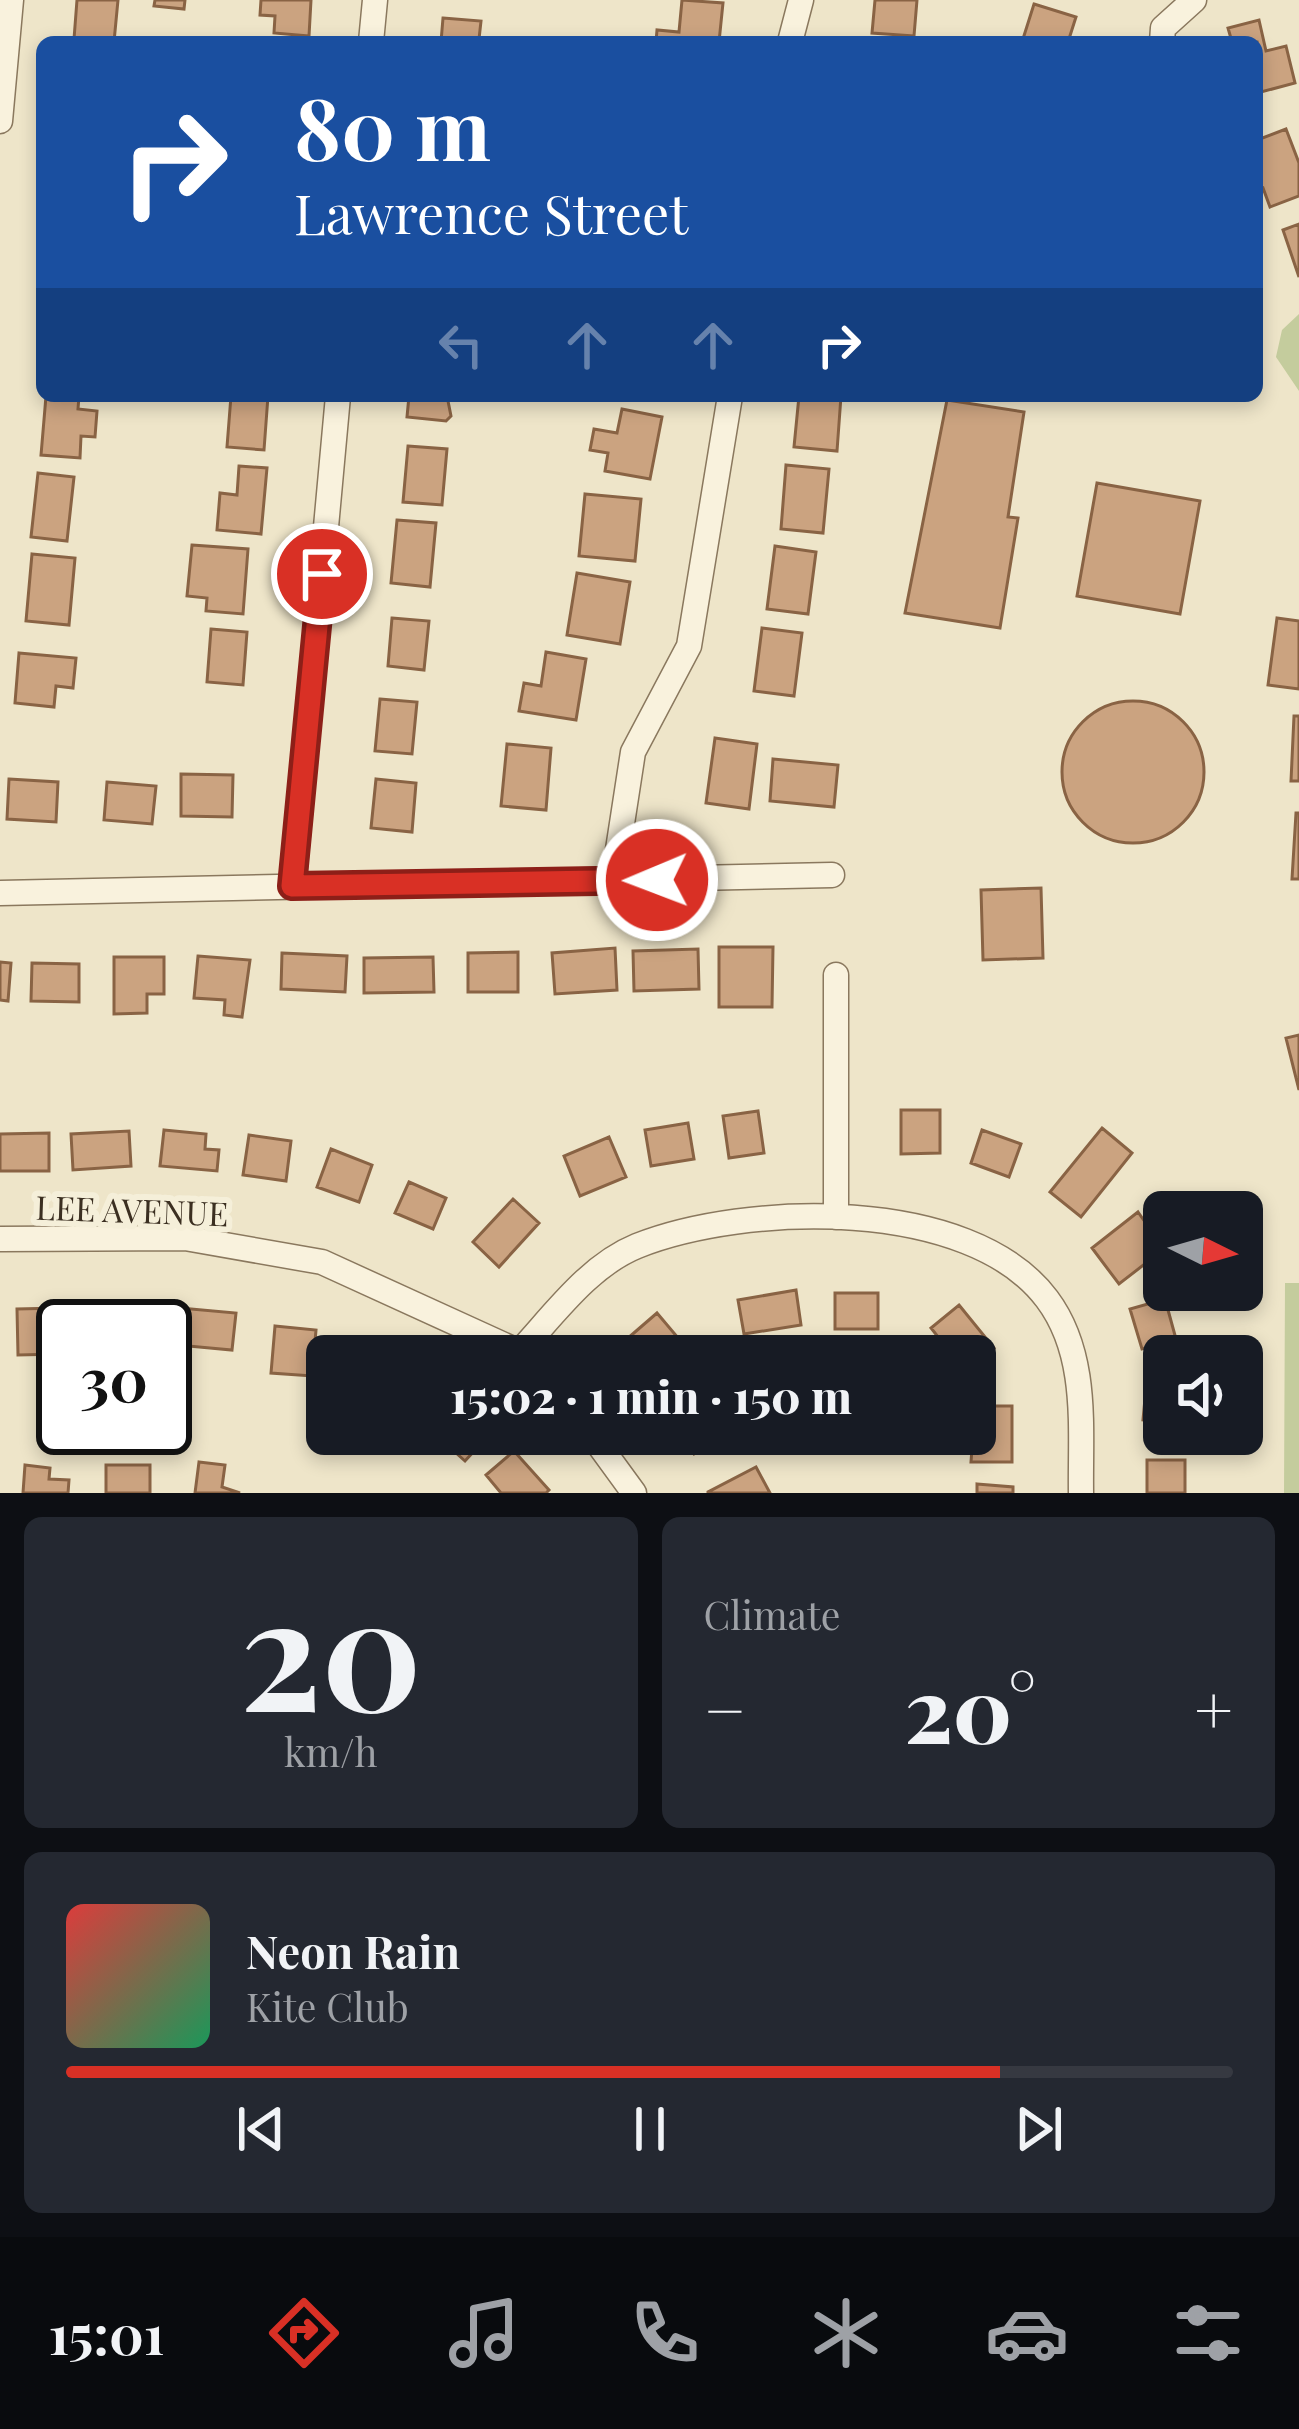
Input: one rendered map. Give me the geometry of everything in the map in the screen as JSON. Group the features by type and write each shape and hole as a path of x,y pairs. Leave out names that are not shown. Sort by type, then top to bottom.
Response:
{"street":[{"path":"0,121 11,0"},
{"path":"372,36 375,0"},
{"path":"792,36 801,0"},
{"path":"1162,36 1163,28 1194,0"},
{"path":"292,886 337,402"},
{"path":"613,882 633,752 689,646 729,402"},
{"path":"0,893 832,875"},
{"path":"836,976 836,1216"},
{"path":"539,1335 580,1285 633,1248 696,1228 836,1216 934,1227 974,1240 1028,1277 1049,1302 1070,1343 1079,1377 1081,1493"},
{"name":"LEE AVENUE","path":"0,1239 230,1242 322,1262 487,1335"},
{"path":"606,1455 634,1493"}],"green space":[{"path":"1299,314 1299,391 1276,357 1282,330"},
{"path":"1285,1283 1299,1283 1299,1493 1284,1493"}],"building":[{"path":"77,0 118,0 115,36 74,36"},
{"path":"155,0 185,0 184,9 154,6"},
{"path":"261,0 311,0 309,36 274,33 275,16 260,15"},
{"path":"682,0 723,3 720,36 656,36 657,30 679,32"},
{"path":"875,0 917,0 914,36 872,33"},
{"path":"1034,4 1076,17 1070,36 1024,36"},
{"path":"443,18 481,21 479,36 442,36"},
{"path":"1259,20 1263,36 1230,36 1228,28"},
{"path":"1263,38 1266,51 1286,46 1295,83 1263,91"},
{"path":"1286,129 1299,163 1299,196 1270,207 1263,188 1263,138"},
{"path":"1299,224 1299,277 1283,230"},
{"path":"45,402 79,402 78,409 97,411 95,437 81,436 80,458 41,455"},
{"path":"231,402 268,402 264,450 227,447"},
{"path":"408,402 448,402 451,416 446,421 407,417"},
{"path":"798,402 841,402 837,451 794,447"},
{"path":"947,402 1024,412 1008,517 1018,518 1000,628 905,613"},
{"path":"622,409 662,417 650,479 605,471 608,453 590,450 594,429 617,433"},
{"path":"408,446 447,449 442,505 403,502"},
{"path":"786,465 829,469 823,533 781,529"},
{"path":"239,466 267,468 261,534 217,530 220,493 237,495"},
{"path":"38,473 74,477 67,541 31,537"},
{"path":"1097,483 1200,501 1180,614 1077,596"},
{"path":"585,494 641,499 635,561 579,556"},
{"path":"397,520 436,523 430,587 391,583"},
{"path":"192,545 248,549 243,614 206,611 207,598 187,596"},
{"path":"775,546 816,552 808,614 767,609"},
{"path":"32,554 75,558 69,625 26,621"},
{"path":"577,573 630,582 620,644 567,635"},
{"path":"392,618 429,621 424,670 388,666"},
{"path":"1277,618 1299,621 1299,689 1268,685"},
{"path":"762,628 802,633 794,696 754,691"},
{"path":"211,629 247,632 243,685 207,682"},
{"path":"546,652 586,659 576,720 519,711 524,683 541,686"},
{"path":"19,653 76,658 73,688 56,686 54,707 15,703"},
{"path":"380,699 417,702 412,754 375,751"},
{"path":"1133,701 1160,706 1183,722 1199,745 1204,772 1199,799 1183,822 1160,838 1133,843 1106,838 1083,822 1067,799 1062,772 1067,745 1083,722 1106,706"},
{"path":"1294,716 1299,716 1299,781 1291,781"},
{"path":"715,738 757,744 749,809 706,803"},
{"path":"507,744 551,748 546,810 501,806"},
{"path":"773,759 838,765 834,807 770,801"},
{"path":"181,774 233,775 232,817 181,816"},
{"path":"9,779 58,782 56,822 7,819"},
{"path":"376,779 416,783 412,832 371,828"},
{"path":"107,782 156,786 152,824 104,820"},
{"path":"1296,813 1299,879 1292,879"},
{"path":"1041,888 1043,958 983,960 981,890"},
{"path":"719,947 773,947 772,1007 719,1007"},
{"path":"615,948 617,990 555,994 552,953"},
{"path":"698,949 699,989 634,991 633,951"},
{"path":"518,952 518,992 468,992 468,953"},
{"path":"282,953 347,956 345,992 281,989"},
{"path":"198,956 250,960 242,1017 224,1015 225,1000 194,998"},
{"path":"114,957 164,957 164,994 147,994 147,1013 114,1014"},
{"path":"433,957 434,992 364,993 364,958"},
{"path":"0,962 11,963 8,1001 0,1000"},
{"path":"32,963 79,964 79,1002 31,1001"},
{"path":"1299,1035 1299,1090 1286,1038"},
{"path":"901,1110 940,1110 940,1153 901,1154"},
{"path":"758,1111 764,1153 729,1158 723,1116"},
{"path":"688,1123 694,1159 651,1166 645,1130"},
{"path":"1102,1128 1132,1153 1081,1217 1050,1192"},
{"path":"164,1130 206,1134 205,1149 219,1150 217,1171 160,1166"},
{"path":"982,1130 1021,1144 1009,1177 971,1163"},
{"path":"129,1131 131,1166 73,1170 71,1134"},
{"path":"49,1133 49,1171 0,1171 0,1134"},
{"path":"249,1135 291,1141 286,1181 243,1175"},
{"path":"609,1137 626,1177 580,1196 564,1156"},
{"path":"331,1149 372,1165 359,1202 317,1187"},
{"path":"409,1182 446,1198 433,1229 395,1213"},
{"path":"513,1199 539,1223 499,1267 473,1242"},
{"path":"1138,1212 1143,1219 1143,1265 1119,1284 1092,1248"},
{"path":"796,1290 801,1325 744,1334 738,1300"},
{"path":"835,1293 878,1293 878,1329 835,1329"},
{"path":"959,1305 983,1335 936,1335 931,1328"},
{"path":"1143,1305 1143,1311 1168,1311 1175,1335 1143,1335 1142,1349 1130,1309"},
{"path":"17,1309 36,1309 36,1355 18,1355"},
{"path":"192,1309 236,1313 232,1350 192,1346"},
{"path":"657,1313 676,1335 632,1335"},
{"path":"275,1326 316,1330 316,1335 306,1335 306,1376 271,1373"},
{"path":"996,1406 1012,1406 1012,1462 971,1462 972,1455 996,1455"},
{"path":"509,1455 518,1455 549,1490 501,1493 486,1475"},
{"path":"1147,1460 1185,1460 1185,1493 1147,1493"},
{"path":"199,1462 225,1465 222,1487 240,1493 195,1493"},
{"path":"25,1465 50,1468 49,1479 69,1480 68,1493 23,1493"},
{"path":"106,1465 150,1465 150,1493 106,1493"},
{"path":"756,1467 770,1493 708,1493 708,1492"},
{"path":"977,1484 1013,1487 1013,1493 977,1493"}],"route":[{"path":"322,574 292,886 657,880"}]}
